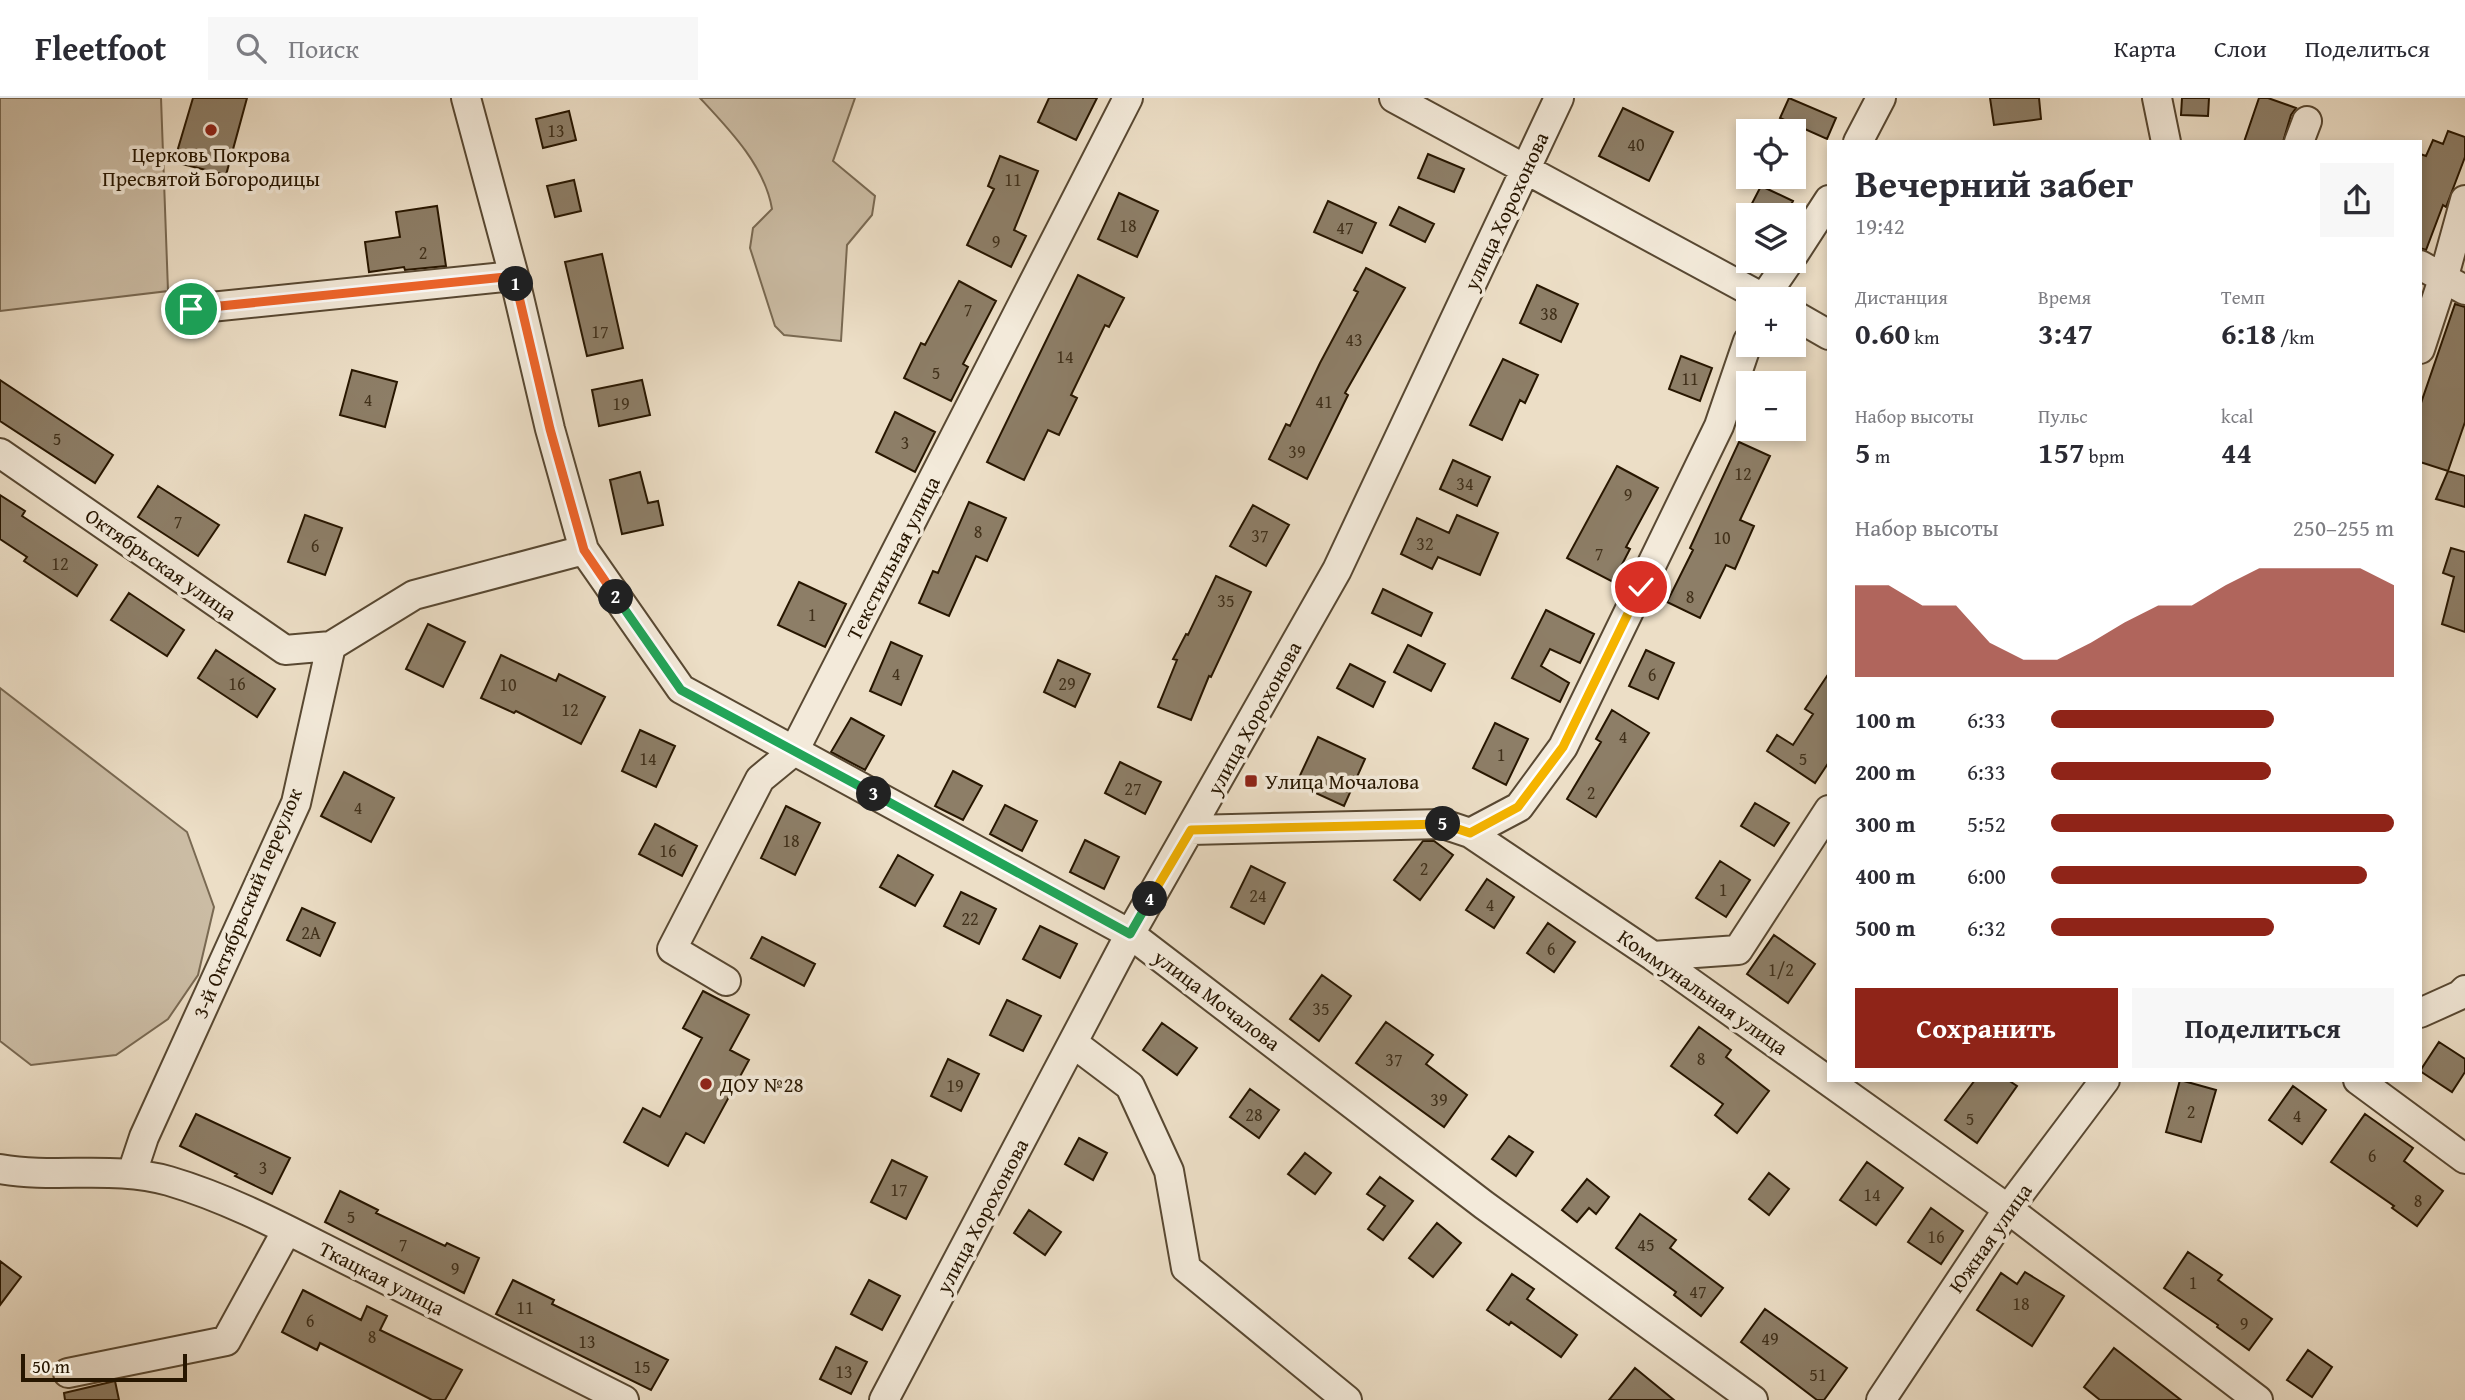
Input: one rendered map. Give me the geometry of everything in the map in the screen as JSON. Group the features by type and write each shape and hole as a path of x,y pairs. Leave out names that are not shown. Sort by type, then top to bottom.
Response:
{"street":[{"name":"улица Мочалова","path":"466,98 514,276 550,429 584,550 681,690 1130,934 1484,1205 1754,1400"},
{"name":"Текстильная улица","path":"726,981 672,949 760,779 794,751 1128,98"},
{"path":"1394,98 1742,287"},
{"name":"улица Хорохонова","path":"884,1400 1130,934 1337,570 1559,98"},
{"path":"1859,140 1881,98"},
{"path":"2157,98 2166,140"},
{"path":"2422,343 2465,200"},
{"path":"1806,235 1827,203"},
{"path":"191,309 514,276"},
{"path":"1806,322 1827,334"},
{"path":"1470,833 1518,807 1563,747 1718,426 1742,357"},
{"name":"Октябрьская улица","path":"0,453 285,650 331,646"},
{"path":"331,646 414,595 584,550"},
{"name":"3-й Октябрьский переулок","path":"132,1173 144,1137 296,803 331,646"},
{"path":"1653,956 1738,950 1827,813"},
{"name":"Коммунальная улица","path":"1191,830 1443,824 1470,833 1653,956 1827,1080"},
{"path":"2422,1012 2460,995 2465,990"},
{"path":"1073,1043 1130,1086 1169,1171 1186,1268 1344,1399"},
{"name":"Коммунальная улица","path":"1830,1082 2008,1209 2258,1400"},
{"name":"Южная улица","path":"1881,1400 2008,1209 2103,1082"},
{"path":"2361,1082 2465,1159"},
{"name":"Ткацкая улица","path":"0,1170 28,1174 132,1173 167,1180 212,1196 287,1230 624,1400"},
{"path":"68,1373 226,1341 287,1230"}],"shaded area":[{"path":"0,98 161,98 168,291 0,311"},
{"path":"700,98 855,98 833,161 875,196 872,215 847,245 841,341 784,335 775,326 750,248 753,228 772,209 768,193 744,149"},
{"path":"0,688 187,832 214,907 198,975 168,1019 116,1055 31,1065 0,1041"}],"building":[{"name":"Церковь Покрова Пресвятой Богородицы","path":"193,98 247,98 226,175 174,162"},
{"path":"1049,98 1097,98 1076,140 1038,122"},
{"path":"1789,98 1836,118 1827,139 1806,130 1806,119 1780,118"},
{"path":"1990,98 2039,98 2041,119 1994,125"},
{"path":"2182,98 2209,98 2208,116 2181,115"},
{"path":"2259,98 2268,98 2296,108 2291,115 2284,140 2245,140"},
{"path":"1623,108 1673,132 1649,181 1599,156"},
{"path":"569,111 576,140 543,148 536,119"},
{"path":"2448,131 2465,137 2465,157 2426,250 2422,249 2422,155 2426,156 2433,140 2443,144"},
{"path":"1428,154 1464,169 1454,192 1418,178"},
{"path":"1000,156 1038,171 1014,230 1026,236 1011,267 967,245 994,189 988,186"},
{"path":"574,180 581,211 555,217 547,186"},
{"path":"1759,189 1767,189 1793,201 1792,203 1752,203"},
{"path":"1119,193 1158,211 1137,257 1098,239"},
{"path":"1328,201 1376,223 1362,253 1314,232"},
{"path":"437,206 446,266 405,270 404,267 369,272 365,242 400,237 396,212"},
{"path":"1399,207 1434,224 1425,242 1390,225"},
{"path":"602,254 623,348 587,356 565,262"},
{"path":"1366,268 1405,288 1345,393 1348,395 1307,479 1269,459 1286,424 1290,426 1358,292 1354,290"},
{"path":"1078,275 1124,298 1109,327 1105,325 1071,395 1077,398 1059,435 1048,430 1024,480 987,462"},
{"path":"959,281 996,301 963,364 968,367 951,401 904,378 921,343 925,345"},
{"path":"1537,285 1578,304 1561,342 1520,323"},
{"path":"2455,304 2465,307 2465,422 2448,471 2422,463 2422,400"},
{"path":"1681,356 1712,368 1700,401 1669,389"},
{"path":"1503,359 1538,375 1525,403 1520,400 1502,440 1470,425"},
{"path":"352,370 397,382 385,427 340,415"},
{"path":"0,380 113,455 95,483 0,421"},
{"path":"642,380 650,415 599,426 592,390"},
{"path":"895,412 935,432 915,472 876,452"},
{"path":"1739,442 1770,456 1740,520 1754,526 1735,569 1726,565 1700,618 1667,602 1693,550 1690,548"},
{"path":"1453,460 1490,477 1477,506 1440,489"},
{"path":"1617,466 1658,488 1626,547 1630,549 1613,582 1567,558"},
{"path":"2448,471 2465,476 2465,507 2436,499"},
{"path":"640,472 648,503 658,501 663,525 622,534 610,480"},
{"path":"158,486 219,525 198,556 138,517"},
{"path":"0,495 25,511 22,516 97,565 77,596 24,561 27,557 0,539"},
{"path":"969,502 1006,518 987,561 976,556 949,616 919,603 933,571 938,573"},
{"path":"1253,505 1289,525 1266,566 1230,546"},
{"path":"305,515 342,528 325,575 288,562"},
{"path":"1457,515 1498,533 1480,575 1438,557 1432,569 1401,554 1417,518 1449,533"},
{"path":"2451,548 2465,552 2465,632 2442,624 2454,577 2443,573"},
{"path":"1216,576 1251,592 1211,677 1209,676 1191,720 1158,707 1177,660 1173,659 1186,634 1188,635"},
{"path":"799,582 846,604 825,647 778,625"},
{"path":"1383,589 1432,613 1421,636 1372,613"},
{"path":"129,593 184,630 167,656 111,620"},
{"path":"1546,610 1594,634 1580,663 1550,649 1541,666 1569,683 1560,702 1512,678"},
{"path":"428,624 465,642 443,687 406,669"},
{"path":"891,642 922,656 901,705 870,691"},
{"path":"1408,645 1445,664 1431,691 1394,672"},
{"path":"216,650 275,689 257,717 198,678"},
{"path":"1646,650 1674,663 1658,699 1629,686"},
{"path":"501,655 556,681 559,674 605,697 581,744 516,711 514,713 481,698"},
{"path":"1058,660 1090,674 1075,707 1044,692"},
{"path":"1350,664 1385,682 1373,707 1337,688"},
{"path":"1827,676 1827,765 1815,783 1767,751 1777,735 1793,745 1813,714 1805,709"},
{"path":"1612,710 1649,733 1596,817 1567,799 1601,742 1596,739"},
{"path":"851,718 884,736 865,770 831,752"},
{"path":"1495,723 1528,739 1506,785 1473,768"},
{"path":"640,730 675,746 656,787 622,771"},
{"path":"1318,737 1365,759 1344,806 1296,784"},
{"path":"1120,762 1161,782 1145,814 1105,793"},
{"path":"953,771 982,786 963,820 935,806"},
{"path":"344,772 394,798 371,842 321,816"},
{"path":"1755,803 1789,823 1774,846 1741,826"},
{"path":"1005,805 1037,821 1022,851 990,834"},
{"path":"786,806 820,823 795,875 761,858"},
{"path":"655,824 697,846 682,876 639,854"},
{"path":"1085,840 1119,857 1104,889 1070,872"},
{"path":"1423,841 1434,841 1453,855 1420,900 1394,880"},
{"path":"898,855 933,875 915,906 880,887"},
{"path":"1720,861 1750,880 1726,917 1696,898"},
{"path":"1251,866 1285,883 1264,924 1231,907"},
{"path":"1487,879 1514,897 1494,928 1466,910"},
{"path":"961,892 996,909 979,944 944,926"},
{"path":"302,908 335,923 320,956 287,940"},
{"path":"1548,923 1575,942 1554,972 1527,953"},
{"path":"1040,926 1077,944 1060,978 1023,959"},
{"path":"1774,935 1815,964 1788,1003 1747,974"},
{"path":"762,937 815,964 804,986 751,958"},
{"path":"1322,975 1351,996 1319,1041 1290,1019"},
{"name":"ДОУ №28","path":"703,991 749,1015 730,1050 749,1060 704,1143 686,1133 668,1166 624,1142 643,1108 660,1117 702,1038 683,1028"},
{"path":"1007,1000 1041,1016 1023,1051 990,1035"},
{"path":"1386,1022 1433,1055 1426,1064 1467,1095 1444,1127 1356,1063"},
{"path":"1162,1023 1197,1048 1177,1075 1143,1050"},
{"path":"1699,1027 1731,1050 1726,1057 1769,1091 1737,1133 1715,1115 1723,1104 1671,1066"},
{"path":"2439,1042 2465,1059 2465,1072 2452,1092 2422,1072 2422,1068"},
{"path":"948,1059 979,1074 961,1111 931,1096"},
{"path":"1974,1082 2011,1082 2017,1086 1977,1143 1945,1120"},
{"path":"2179,1082 2216,1090 2201,1142 2166,1132"},
{"path":"2293,1086 2326,1110 2302,1144 2269,1120"},
{"path":"1250,1089 1279,1110 1259,1138 1230,1117"},
{"path":"196,1114 290,1158 272,1194 180,1146"},
{"path":"2365,1114 2413,1148 2404,1161 2443,1191 2417,1226 2392,1208 2394,1206 2331,1162"},
{"path":"1509,1136 1533,1152 1516,1176 1492,1159"},
{"path":"1079,1138 1107,1153 1093,1180 1065,1164"},
{"path":"1305,1153 1331,1173 1315,1194 1288,1174"},
{"path":"892,1160 927,1177 906,1219 871,1202"},
{"path":"1867,1162 1903,1188 1876,1225 1840,1200"},
{"path":"1769,1173 1789,1189 1769,1215 1749,1199"},
{"path":"1380,1177 1413,1201 1383,1240 1368,1229 1385,1206 1367,1194"},
{"path":"1587,1179 1609,1197 1596,1214 1589,1208 1577,1222 1562,1210"},
{"path":"340,1191 378,1210 376,1213 445,1246 447,1243 479,1258 464,1293 325,1222"},
{"path":"1931,1208 1963,1231 1941,1264 1908,1242"},
{"path":"1029,1210 1061,1232 1045,1255 1014,1233"},
{"path":"1640,1214 1676,1240 1670,1248 1723,1288 1701,1316 1674,1295 1676,1292 1616,1248"},
{"path":"1437,1223 1461,1243 1433,1277 1409,1258"},
{"path":"2188,1252 2222,1275 2218,1280 2272,1319 2249,1350 2164,1288"},
{"path":"0,1261 21,1277 0,1305"},
{"path":"2025,1272 2064,1296 2032,1346 1977,1310 2001,1273 2017,1284"},
{"path":"1512,1274 1534,1289 1527,1299 1577,1335 1561,1357 1511,1322 1509,1325 1487,1310"},
{"path":"513,1280 554,1300 552,1304 668,1360 651,1390 496,1314"},
{"path":"869,1280 900,1296 882,1330 851,1314"},
{"path":"303,1290 361,1320 367,1306 387,1316 380,1330 462,1370 445,1400 432,1400 320,1343 317,1350 282,1332"},
{"path":"1765,1309 1847,1368 1824,1400 1817,1400 1741,1342"},
{"path":"836,1347 867,1362 851,1394 820,1379"},
{"path":"2114,1348 2181,1400 2100,1400 2084,1387"},
{"path":"2308,1350 2332,1367 2312,1397 2287,1380"},
{"path":"1635,1368 1674,1400 1609,1400"},
{"path":"115,1381 119,1400 65,1400 64,1393"}],"place":[{"name":"Церковь Покрова Пресвятой Богородицы","path":"211,130"},
{"name":"Улица Мочалова","path":"1251,781"},
{"name":"ДОУ №28","path":"706,1084"}],"route":[{"path":"191,309 514,276 550,429 584,550 681,690 1130,934 1191,830 1443,824 1470,833 1518,807 1563,747 1641,587"}]}
